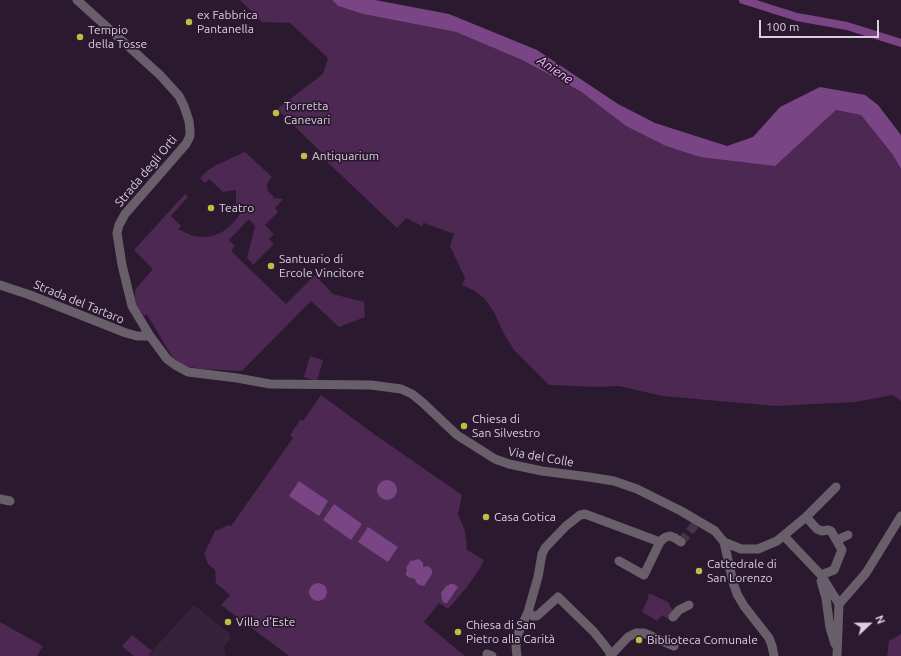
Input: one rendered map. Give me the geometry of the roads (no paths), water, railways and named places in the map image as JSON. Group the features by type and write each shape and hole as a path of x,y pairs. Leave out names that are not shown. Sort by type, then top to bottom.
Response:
{"street":[{"name":"Strada degli Orti","path":"77,0 160,75 179,96 189,121 190,136 186,144 125,214 118,225 117,233 120,257 131,302 139,318 167,359 175,366 188,372 270,384 290,384"},
{"name":"Strada del Tartaro","path":"0,285 30,294 126,333 137,336 150,336"},
{"name":"Via del Colle","path":"290,384 371,385 402,390 412,394 422,402 461,438 495,459 509,464 542,471 617,482 637,488 715,531 724,542"},
{"path":"724,542 741,548 758,549 777,541 806,517 836,487"},
{"path":"0,499 10,501"},
{"path":"517,656 517,636 528,612 538,577 542,554 562,529 583,514 660,542"},
{"path":"839,604 866,573 901,516"},
{"path":"806,517 817,529 831,531 842,550 834,570 819,574"},
{"path":"837,540 848,535"},
{"path":"619,561 644,575 660,542 664,537 670,536 681,542"},
{"path":"784,536 819,574 839,604 837,652"},
{"path":"724,542 733,582 738,594 744,606 769,638 774,656"},
{"path":"819,574 826,598 830,628 837,652"},
{"path":"528,612 533,616 537,616 558,596 587,624 610,654 628,637 638,632 644,633 674,646"},
{"path":"673,618 679,610 688,605"}],"water":[{"name":"Aniene","path":"332,0 375,0 449,14 537,50 618,104 655,123 727,146 753,137 780,107 820,87 865,95 878,105 901,135 901,169 893,155 861,115 836,110 775,166 700,157 666,146 626,126 580,91 522,60 456,32 363,14 338,6"},
{"path":"387,480 394,483 397,490 394,497 387,500 380,497 377,490 380,483"},
{"path":"299,481 328,501 319,516 289,496"},
{"path":"334,504 362,524 351,540 323,520"},
{"path":"368,527 398,547 388,562 358,542"},
{"path":"419,559 423,563 423,567 428,566 432,570 432,574 424,586 419,585 415,579 406,575 406,568 411,560 413,561"},
{"path":"318,583 324,586 327,592 324,598 318,601 312,598 309,592 312,586"},
{"path":"450,584 454,584 458,587 447,603 445,603 443,602 441,593 447,585 448,586"}],"waterway":[{"path":"743,0 797,17 847,26 901,43"}],"tunnel":[{"path":"681,542 698,521"}],"place":[{"name":"ex Fabbrica Pantanella","path":"189,22"},
{"name":"Tempio della Tosse","path":"80,37"},
{"name":"Torretta Canevari","path":"276,113"},
{"name":"Antiquarium","path":"304,156"},
{"name":"Teatro","path":"211,208"},
{"name":"Santuario di Ercole Vincitore","path":"271,266"},
{"name":"Chiesa di San Silvestro","path":"464,426"},
{"name":"Casa Gotica","path":"486,517"},
{"name":"Cattedrale di San Lorenzo","path":"699,571"},
{"name":"Villa d'Este","path":"228,622"},
{"name":"Chiesa di San Pietro alla Carità","path":"458,632"},
{"name":"Biblioteca Comunale","path":"639,640"}]}
